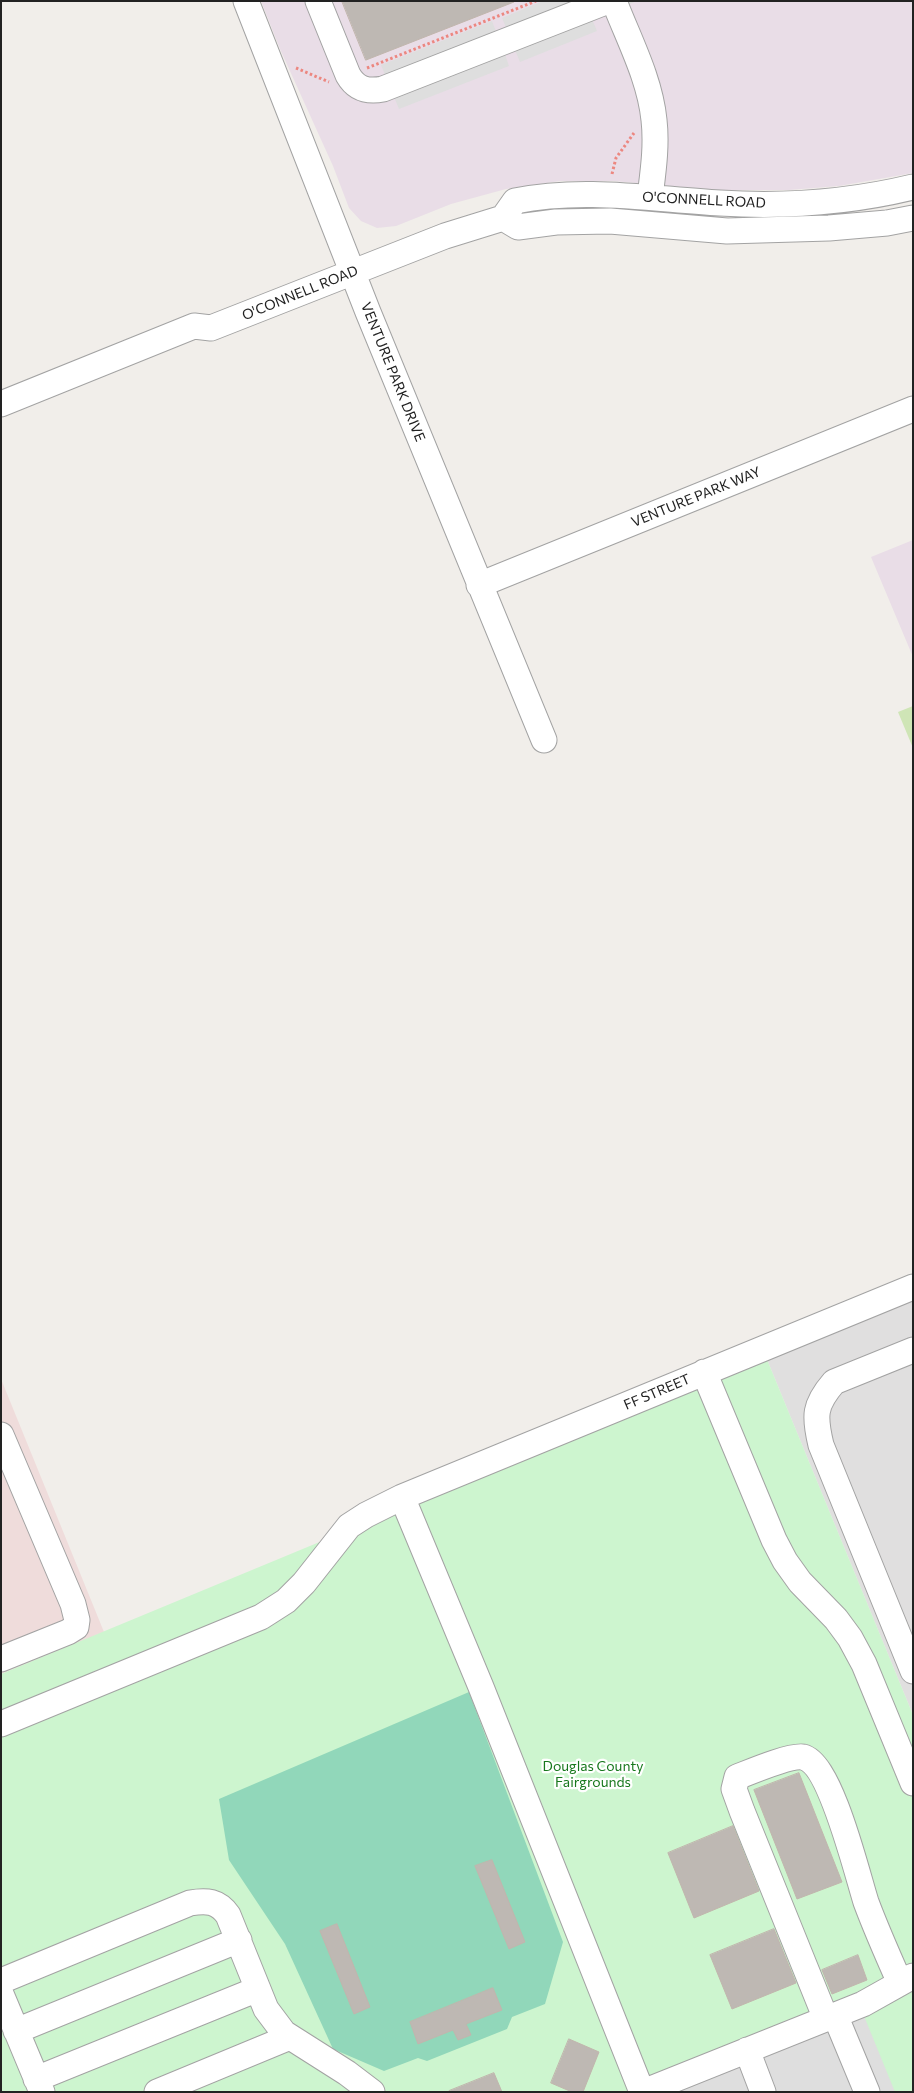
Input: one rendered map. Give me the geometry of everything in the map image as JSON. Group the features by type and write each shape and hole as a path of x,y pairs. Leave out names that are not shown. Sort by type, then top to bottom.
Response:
{"street":[{"name":"VENTURE PARK DRIVE","path":"246,1 352,272 544,740"},
{"path":"318,1 352,82 363,90 372,91 383,89 608,1"},
{"path":"614,1 651,102 655,140 650,197"},
{"name":"O'CONNELL ROAD","path":"1,404 194,326 211,328 445,236 503,218 515,201 528,198 596,194 720,204 808,203 913,187"},
{"name":"O'CONNELL ROAD","path":"503,218 518,227 556,222 610,221 728,231 829,228 887,223 913,218"},
{"name":"O'CONNELL ROAD","path":"1,422 201,341 211,328"},
{"name":"VENTURE PARK WAY","path":"480,584 913,409"},
{"name":"FF STREET","path":"1,1724 261,1617 286,1601 304,1583 349,1526 402,1497 913,1287"},
{"path":"913,1350 834,1382 826,1391 815,1421 821,1445 913,1671"},
{"path":"704,1372 774,1540 785,1561 800,1582 836,1618 850,1638 864,1664 913,1783"},
{"path":"1,1435 69,1595 77,1620 76,1627 68,1632 1,1660"},
{"path":"402,1497 481,1687 642,2092 831,2017 863,2004 906,1980 866,1902 844,1827 826,1782 815,1766 803,1757 791,1758 737,1777 734,1789 831,2017 867,2092"},
{"path":"1,1981 190,1903 213,1902 222,1907 228,1915 266,2009 284,2033 347,2073 372,2092"},
{"path":"16,2031 239,1940"},
{"path":"1,1994 39,2085 258,1988"},
{"path":"157,2092 290,2037"},
{"path":"747,2050 764,2092"}],"path":[{"path":"296,68 330,82 536,1"},
{"path":"612,174 616,158 634,134 635,125"}],"shaded area":[{"path":"261,1 913,1 913,173 839,186 789,190 716,190 613,181 560,181 506,189 451,204 396,226 377,228 361,221 349,208 333,166 280,49"},
{"path":"543,1 637,1 592,19 597,31 520,62 515,50 505,54 509,66 399,109 381,65 492,21 497,34 507,30 502,18"},
{"path":"913,540 913,657 871,557"},
{"path":"913,1298 913,1715 766,1357"},
{"path":"1,1379 104,1632 1,1674"},
{"path":"855,1994 895,2092 658,2092"}],"green space":[{"path":"913,706 913,748 898,712"},
{"name":"Douglas County Fairgrounds","path":"766,1357 913,1715 913,2092 1,2092 1,1674"},
{"path":"469,1692 563,1942 545,2004 512,2017 507,2029 427,2061 418,2058 384,2071 333,2049 285,1944 229,1860 219,1799"}],"building":[{"path":"342,1 514,1 514,2 366,60"},
{"path":"799,1773 842,1882 797,1899 754,1790"},
{"path":"733,1826 759,1891 694,1918 668,1853"},
{"path":"492,1860 525,1942 509,1949 475,1866"},
{"path":"337,1924 370,2007 354,2014 320,1931"},
{"path":"774,1929 796,1983 732,2009 710,1955"},
{"path":"858,1955 867,1980 832,1994 822,1970"},
{"path":"493,1988 502,2010 466,2024 471,2035 458,2040 453,2030 418,2044 410,2022"},
{"path":"569,2039 599,2052 583,2092 572,2092 551,2083"},
{"path":"494,2073 502,2092 449,2092 449,2091"}]}
